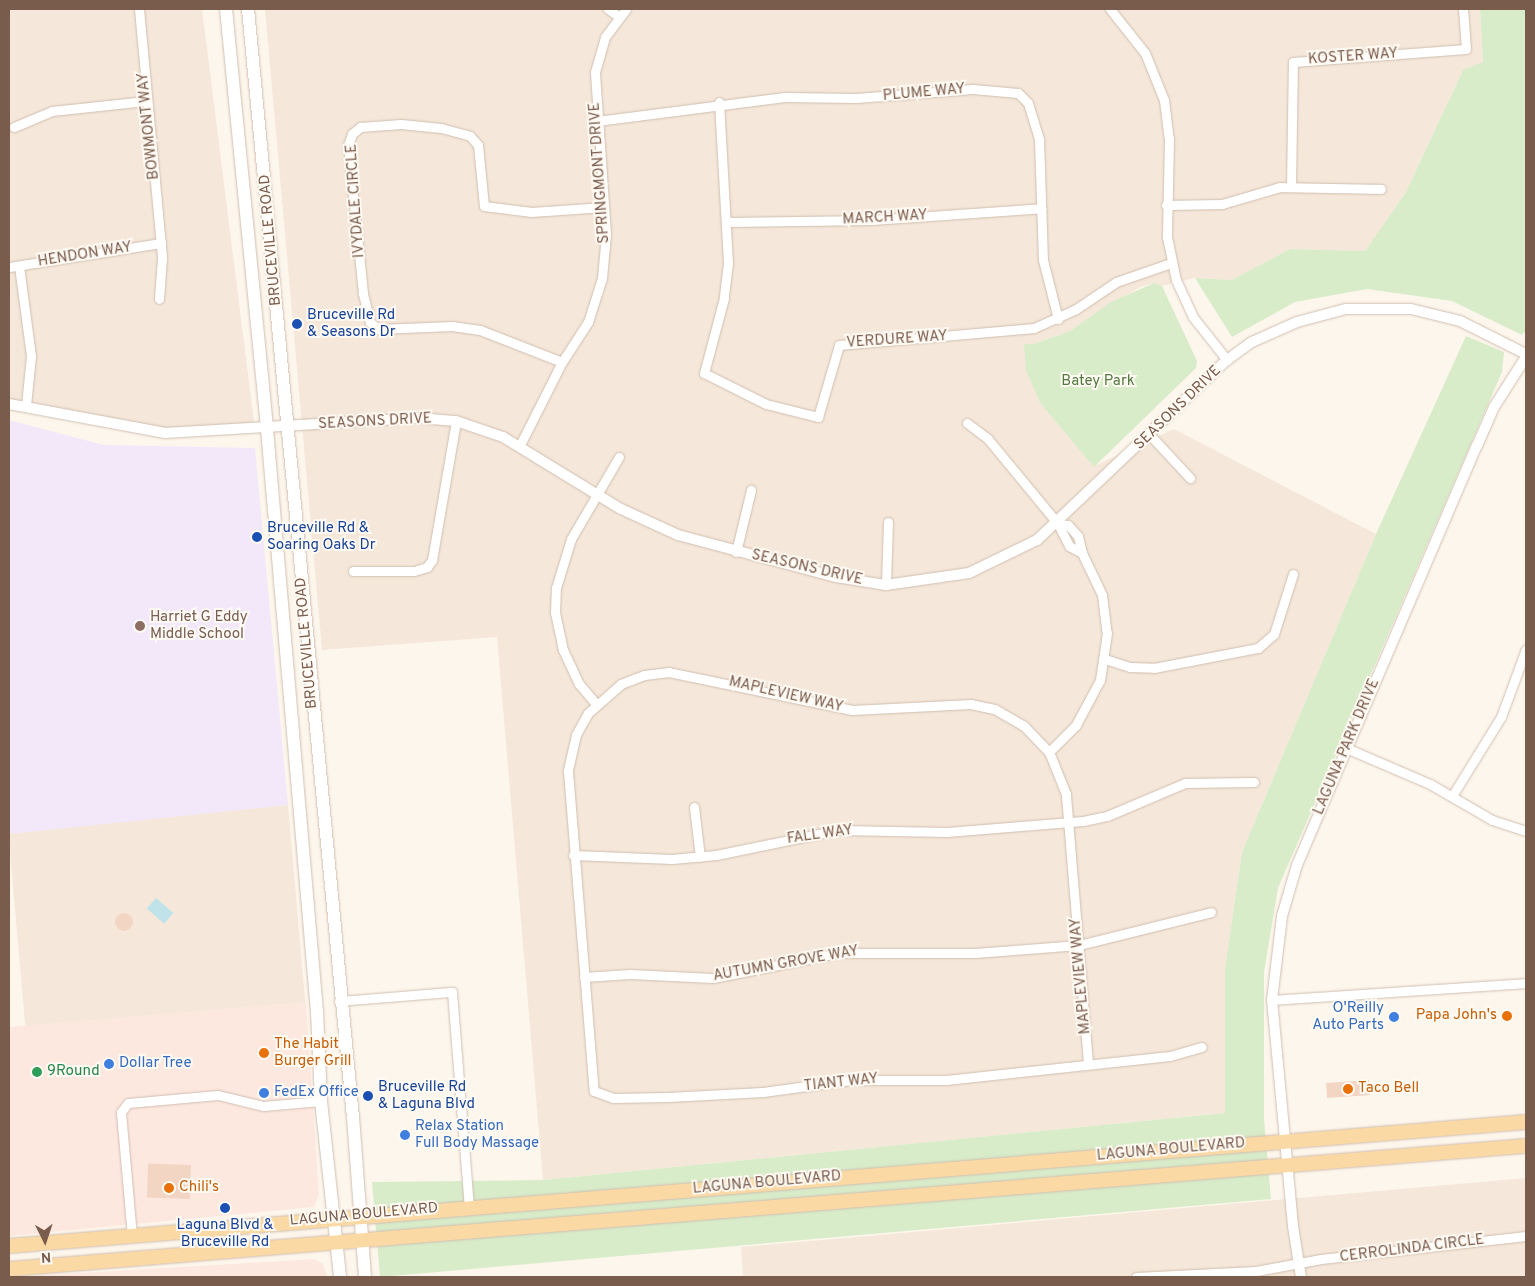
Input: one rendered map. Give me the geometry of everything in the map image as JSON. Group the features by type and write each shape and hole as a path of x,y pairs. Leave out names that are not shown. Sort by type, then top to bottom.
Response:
{"main road":[{"name":"BRUCEVILLE ROAD","path":"226,9 268,429 317,1012 321,1101 338,1242 340,1277"},
{"name":"BRUCEVILLE ROAD","path":"248,9 339,1001 361,1216 364,1277"},
{"name":"LAGUNA BOULEVARD","path":"9,1246 335,1217 1526,1122"},
{"name":"LAGUNA BOULEVARD","path":"9,1269 1288,1163 1526,1146"}],"street":[{"name":"BOWMONT WAY","path":"139,9 145,101 161,243 159,299"},
{"path":"608,9 618,16"},
{"name":"SPRINGMONT DRIVE","path":"520,446 562,362 588,322 596,300 605,256 604,207 597,121 597,60 605,37 618,16 626,9"},
{"path":"1110,9 1145,53 1164,100 1169,138 1166,205 1171,263 1193,316 1227,360"},
{"name":"KOSTER WAY","path":"1291,186 1293,62 1466,49 1463,9"},
{"name":"PLUME WAY","path":"597,121 668,114 719,102 784,97 895,96 965,89 1018,92 1028,103 1039,140 1043,266 1058,319"},
{"path":"14,127 52,110 145,101"},
{"name":"VERDURE WAY","path":"719,102 728,222 724,298 704,373 753,399 792,412 818,417 838,345 1009,332 1058,319 1116,282 1171,263"},
{"name":"IVYDALE CIRCLE","path":"562,362 480,330 453,326 378,329 370,322 363,293 348,145 352,134 360,127 401,124 441,128 470,136 478,146 484,206 532,212 604,207"},
{"path":"1166,205 1222,204 1269,188 1291,186 1380,189"},
{"name":"MARCH WAY","path":"728,222 872,220 1042,208"},
{"name":"HENDON WAY","path":"9,267 161,243"},
{"path":"19,266 31,356 26,405"},
{"name":"SEASONS DRIVE","path":"9,404 26,405 140,431 203,434 420,418 456,421 520,446 597,495 678,535 836,578 886,585 969,573 1016,553 1058,524 1227,360 1252,342 1297,322 1346,309 1373,307 1412,309 1460,321 1526,356"},
{"name":"LAGUNA PARK DRIVE","path":"1302,1277 1298,1263 1272,1000 1276,941 1288,890 1346,748 1494,407 1526,356"},
{"path":"353,571 377,568 414,571 427,567 432,560 456,421"},
{"path":"967,423 988,439 1058,524 1068,525 1078,536 1082,553 1102,595 1106,620 1105,659 1098,686 1084,714 1049,752"},
{"path":"1150,435 1190,478"},
{"path":"596,704 567,662 557,626 555,600 566,551 619,457"},
{"path":"736,552 751,490"},
{"path":"886,585 888,522"},
{"path":"1105,659 1130,667 1154,668 1258,648 1274,634 1293,574"},
{"path":"1452,796 1501,717 1526,650"},
{"name":"MAPLEVIEW WAY","path":"594,1091 573,855 569,759 576,735 596,704 633,679 657,672 681,672 852,710 953,703 983,706 1015,719 1049,752 1063,783 1069,822 1088,1063"},
{"path":"1346,748 1452,796 1492,820 1526,831"},
{"name":"FALL WAY","path":"573,855 700,857 838,830 947,832 1069,822 1107,816 1185,783 1254,782"},
{"path":"694,807 700,857"},
{"name":"AUTUMN GROVE WAY","path":"584,977 630,974 713,978 838,953 975,953 1079,945 1211,912"},
{"path":"1272,1000 1526,983"},
{"path":"339,1001 452,992 469,1207"},
{"name":"TIANT WAY","path":"594,1091 613,1098 763,1092 851,1080 946,1080 1088,1063 1170,1056 1202,1046"},
{"path":"132,1236 121,1112 128,1103 218,1094 249,1106 321,1101"},
{"name":"CERROLINDA CIRCLE","path":"1136,1277 1256,1271 1298,1263 1526,1236"}],"shaded area":[{"path":"9,9 202,9 255,430 140,431 9,405"},
{"path":"265,9 1480,9 1483,62 1463,70 1406,192 1365,251 1290,249 1232,280 1195,278 1162,286 1154,283 1140,287 1070,331 1034,344 1024,344 1027,370 1040,403 1094,466 1174,429 1376,534 1242,852 1225,968 1225,1113 543,1180 497,637 322,650"},
{"name":"Harriet G Eddy Middle School","path":"9,420 104,445 255,448 288,805 9,834"},
{"path":"288,805 305,1002 25,1027 9,829"},
{"path":"306,1002 319,1195 314,1207 9,1236 9,1027"},
{"path":"1526,1178 1526,1277 743,1277 741,1247"},
{"path":"314,1259 323,1264 328,1277 18,1277"}],"green space":[{"path":"1480,9 1526,9 1526,331 1522,335 1452,301 1367,289 1295,302 1232,337 1195,278 1232,280 1290,249 1365,251 1406,192 1463,70 1483,62"},
{"name":"Batey Park","path":"1154,283 1162,286 1197,361 1196,368 1094,467 1040,403 1026,370 1024,344 1034,344 1070,331 1111,302"},
{"path":"1466,336 1504,352 1502,372 1278,888 1264,972 1264,1119 1271,1199 380,1277 372,1182 543,1180 1225,1113 1225,968 1242,852 1376,534"}],"water":[{"path":"156,898 173,913 164,924 147,909"}],"building":[{"path":"124,913 130,916 133,922 130,928 124,931 118,928 115,922 118,916"},
{"name":"Taco Bell","path":"1369,1080 1370,1095 1327,1098 1326,1083"},
{"name":"Chili's","path":"148,1163 191,1165 190,1199 147,1197"}],"place":[{"name":"Bruceville Rd & Seasons Dr","path":"297,324"},
{"name":"Bruceville Rd & Soaring Oaks Dr","path":"257,537"},
{"name":"Harriet G Eddy Middle School","path":"140,626"},
{"name":"Papa John's","path":"1507,1016"},
{"name":"O'Reilly Auto Parts","path":"1394,1017"},
{"name":"The Habit Burger Grill","path":"264,1053"},
{"name":"Dollar Tree","path":"109,1064"},
{"name":"9Round","path":"37,1072"},
{"name":"Taco Bell","path":"1348,1089"},
{"name":"FedEx Office","path":"264,1093"},
{"name":"Bruceville Rd & Laguna Blvd","path":"368,1096"},
{"name":"Relax Station Full Body Massage","path":"405,1135"},
{"name":"Chili's","path":"169,1188"},
{"name":"Laguna Blvd & Bruceville Rd","path":"225,1208"}]}
